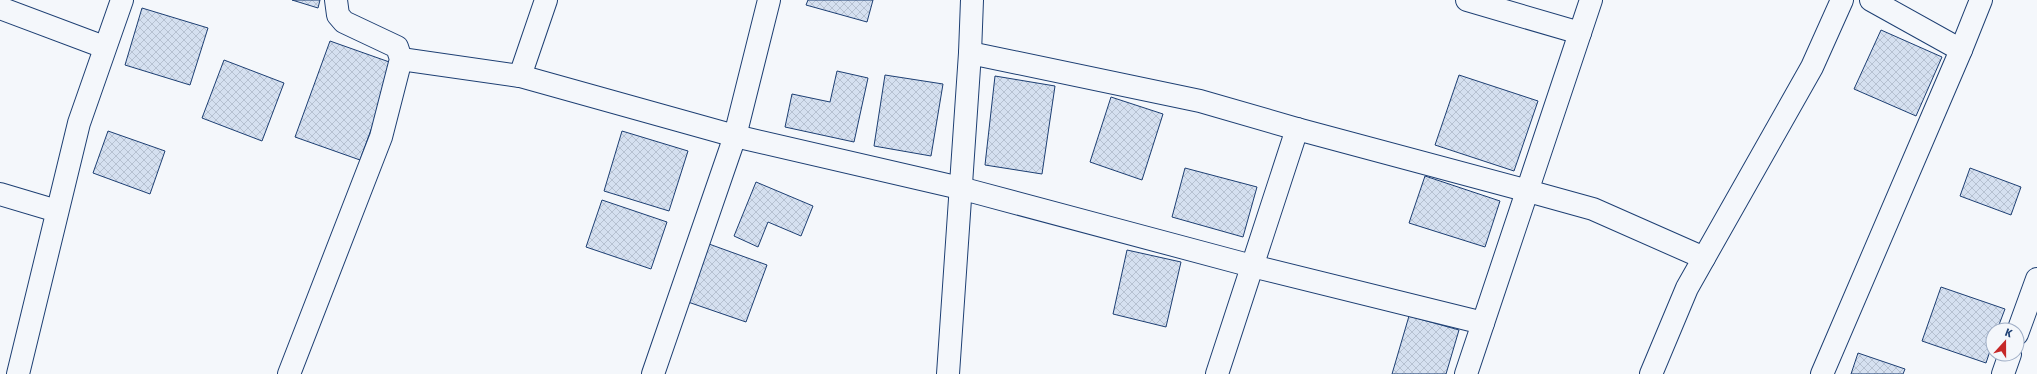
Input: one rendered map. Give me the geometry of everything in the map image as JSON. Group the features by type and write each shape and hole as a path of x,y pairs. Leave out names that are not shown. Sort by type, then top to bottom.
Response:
{"street":[{"path":"18,374 79,123 104,47 122,0"},
{"path":"289,374 381,137 401,59 396,47 344,22 338,15 336,0"},
{"path":"520,76 546,0"},
{"path":"653,374 735,136 769,0"},
{"path":"948,374 970,53 972,0"},
{"path":"1467,0 1580,33"},
{"path":"1466,374 1591,0"},
{"path":"1651,374 1687,288 1812,67 1842,0"},
{"path":"1871,0 1961,50"},
{"path":"1822,374 1961,50 1980,0"},
{"path":"0,8 104,47"},
{"path":"970,53 1200,100 1297,129 1528,191 1592,209 1704,258"},
{"path":"401,59 520,76 735,136 960,188 1252,266 1483,323"},
{"path":"1217,374 1297,129"},
{"path":"0,194 57,211"},
{"path":"2021,322 2037,279"},
{"path":"2003,374 2007,362"}],"building":[{"path":"292,0 320,0 318,8"},
{"path":"808,0 873,0 867,22 806,5"},
{"path":"142,8 208,28 190,85 125,65"},
{"path":"1881,30 1942,57 1916,116 1854,89"},
{"path":"330,41 395,64 360,160 295,137"},
{"path":"224,60 284,83 262,141 202,118"},
{"path":"837,71 868,78 854,142 785,127 792,94 830,102"},
{"path":"885,75 943,84 931,156 874,146"},
{"path":"1459,75 1538,101 1514,171 1435,145"},
{"path":"995,76 1055,86 1042,174 985,165"},
{"path":"1111,97 1163,114 1142,180 1090,162"},
{"path":"108,131 165,151 150,194 93,173"},
{"path":"622,131 688,151 669,211 604,191"},
{"path":"1185,168 1257,187 1243,237 1172,217"},
{"path":"1970,168 2021,187 2011,215 1960,196"},
{"path":"1425,176 1500,201 1485,247 1409,223"},
{"path":"756,182 813,206 801,236 768,222 758,247 734,236"},
{"path":"602,200 667,222 651,269 586,247"},
{"path":"709,244 767,265 746,322 688,302"},
{"path":"1127,250 1181,262 1166,327 1113,314"},
{"path":"1941,287 2005,309 2000,322 1985,322 1986,363 1922,341"},
{"path":"1409,316 1459,330 1446,374 1392,374"},
{"path":"1858,353 1905,369 1903,374 1851,374"}]}
